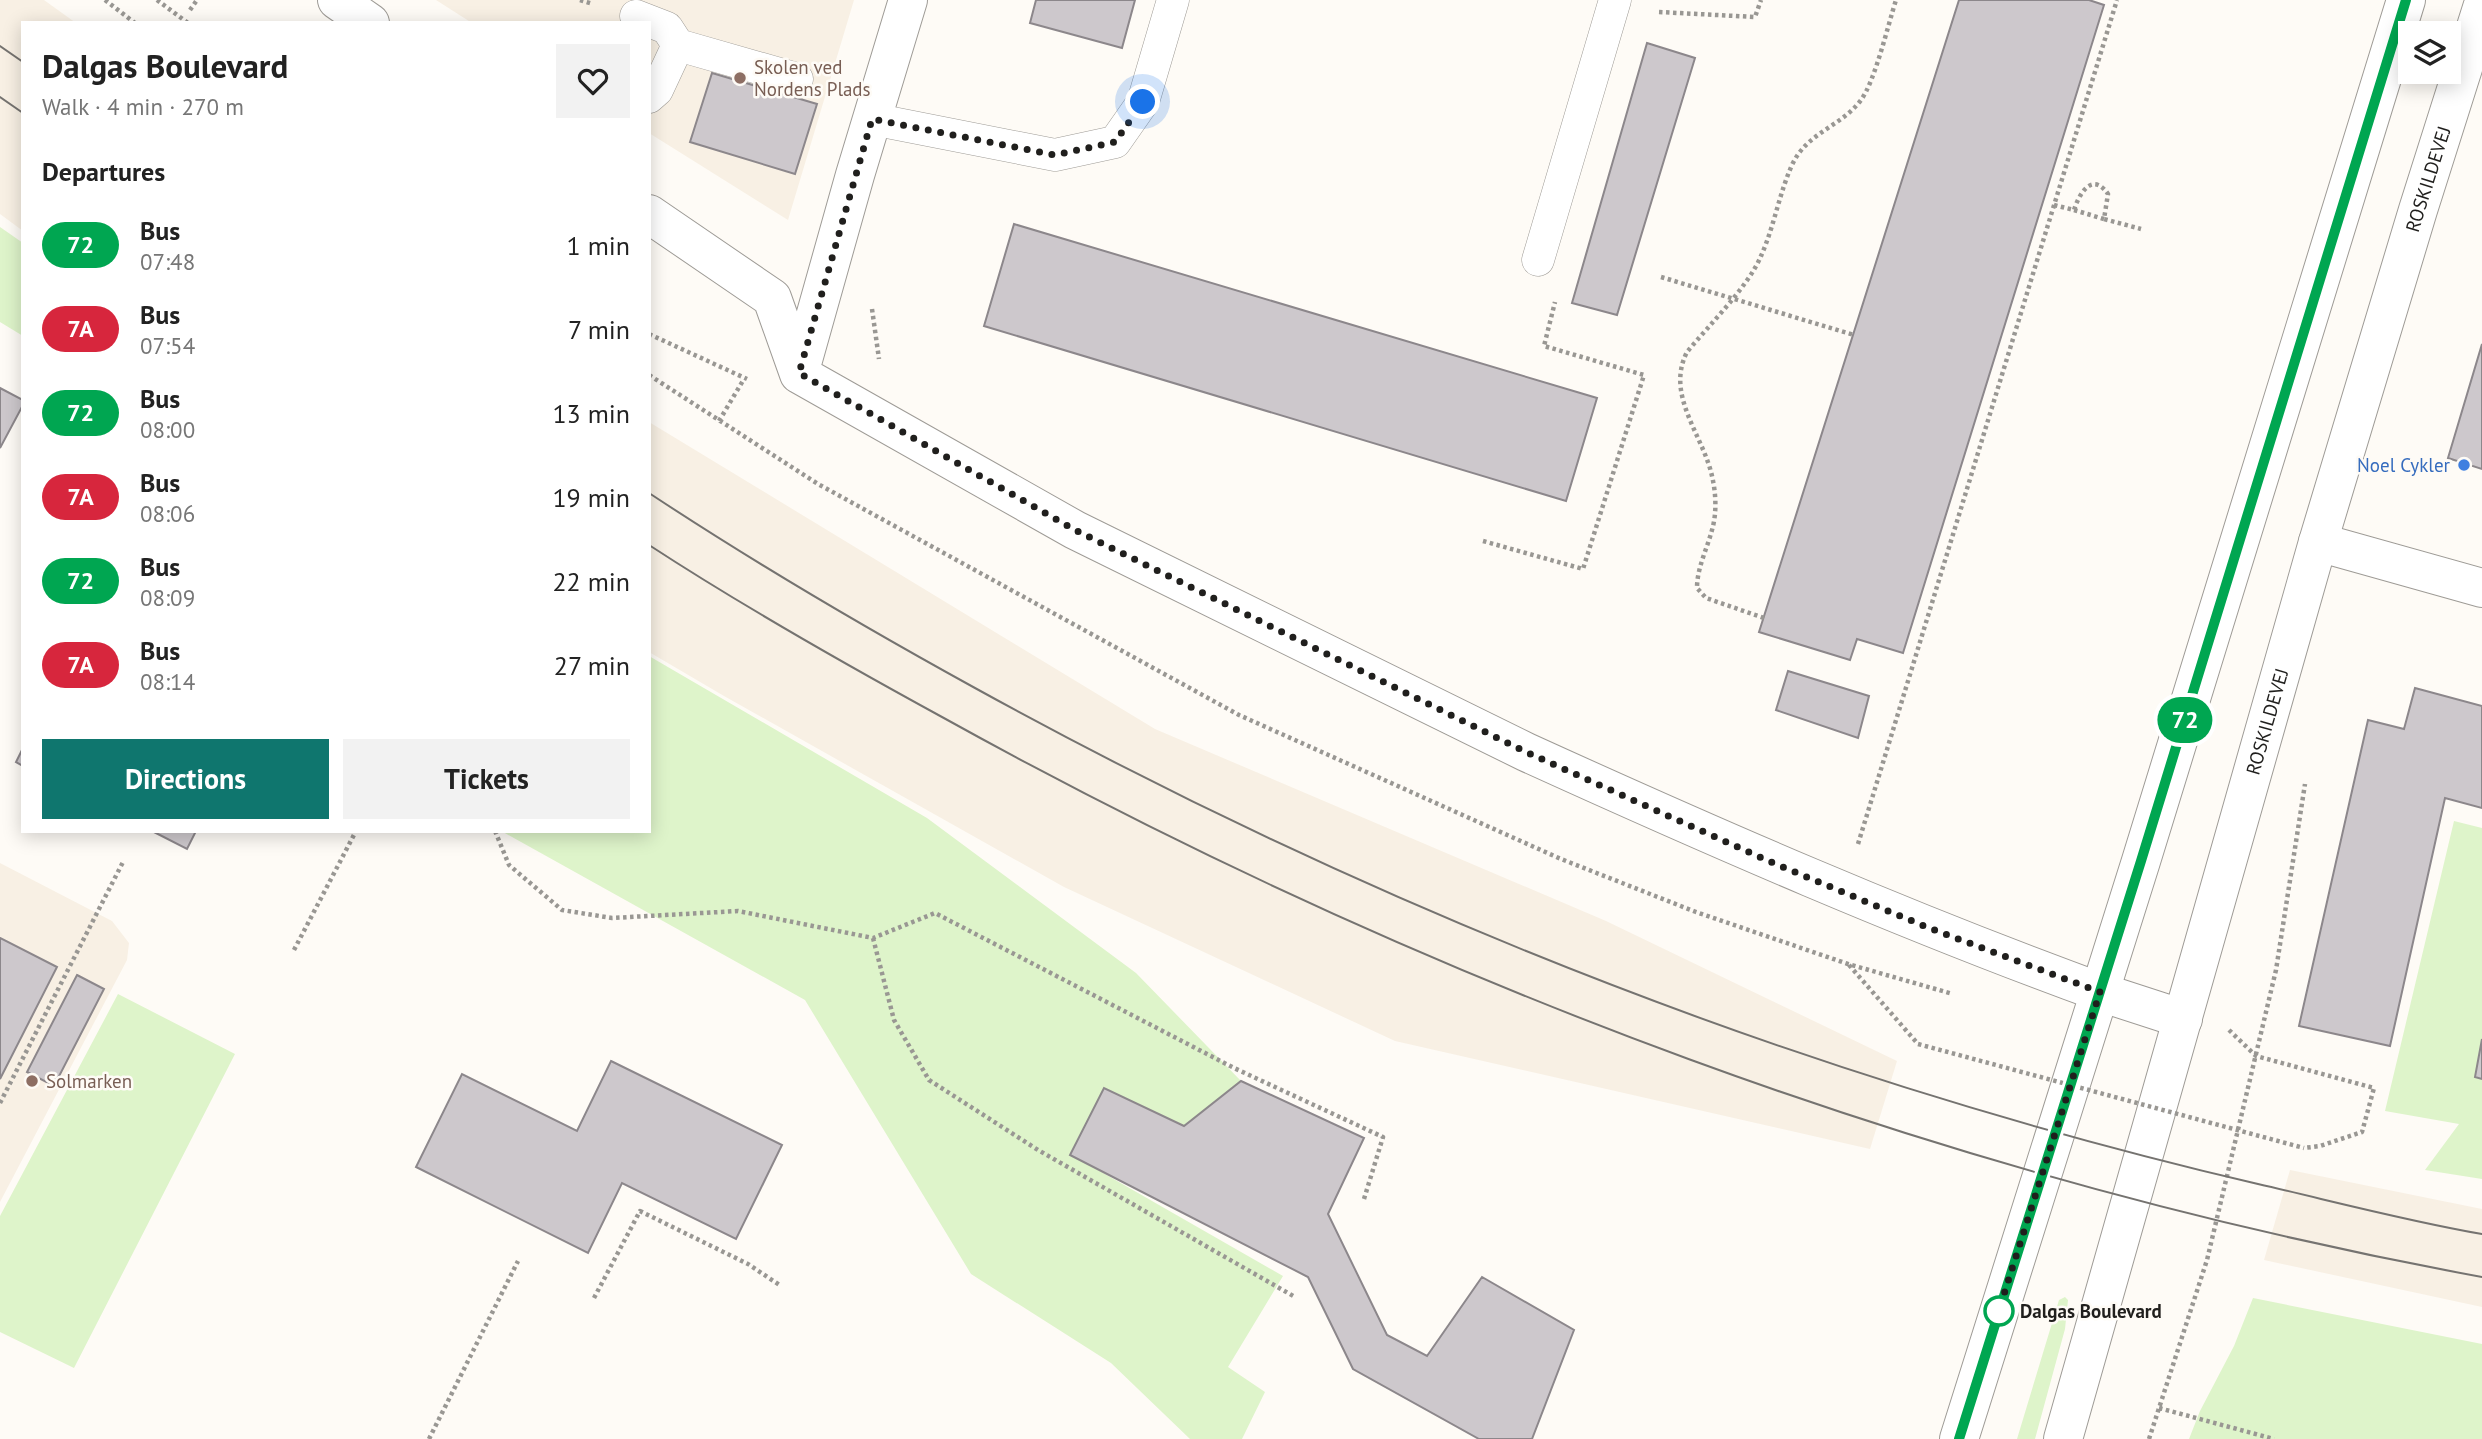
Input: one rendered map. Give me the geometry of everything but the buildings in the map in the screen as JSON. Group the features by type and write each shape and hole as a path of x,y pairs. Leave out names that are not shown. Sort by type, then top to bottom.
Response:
{"street":[{"path":"337,0 367,21"},
{"path":"799,373 908,0"},
{"path":"1959,1439 2406,0"},
{"name":"ROSKILDEVEJ","path":"2063,1439 2319,542 2418,210 2482,8"},
{"path":"651,215 772,298 799,373 1075,530 1526,752 1843,892 1962,941 2100,992 2183,1019"},
{"path":"2319,542 2482,589"}],"lane":[{"path":"872,119 1055,155 1115,142 1143,102 1173,0"},
{"path":"1538,260 1613,5"},
{"path":"641,11 667,28 678,44 797,79"},
{"path":"651,95 657,90 678,44"}],"path":[{"path":"105,0 132,21"},
{"path":"157,0 185,21"},
{"path":"190,10 197,0"},
{"path":"1613,5 1755,18 1760,0"},
{"path":"1764,618 1706,598 1697,588 1697,578 1714,527 1716,507 1712,476 1679,385 1680,366 1687,352 1752,275 1762,255 1792,165 1806,143 1845,116 1861,100 1870,83 1896,0"},
{"path":"1843,892 2117,0"},
{"path":"2074,210 2083,189 2091,185 2104,188 2108,194 2104,219"},
{"path":"2054,205 2141,229"},
{"path":"1483,541 1583,569 1644,375 1544,346 1560,280 1538,260"},
{"path":"1661,277 1854,335"},
{"path":"872,304 878,356 882,362"},
{"path":"651,335 744,379 799,373"},
{"path":"651,376 818,484 1239,715 1561,859 1696,912 1849,964 1953,994"},
{"path":"719,421 744,379"},
{"path":"294,950 354,833"},
{"path":"496,833 509,865 562,910 612,918 738,911 873,938 935,913 1234,1068 1383,1137 1364,1199"},
{"path":"0,1103 123,862"},
{"path":"873,938 894,1020 929,1080 1038,1150 1295,1297"},
{"path":"1849,964 1918,1044 2305,1148 2320,1146 2362,1132 2374,1088 2256,1055 2207,1260 2149,1439"},
{"path":"594,1298 640,1211 748,1264 781,1286"},
{"path":"429,1439 518,1261"},
{"path":"2159,1408 2274,1439"}],"shaded area":[{"path":"0,0 44,0 73,21 21,21 21,230 0,214"},
{"name":"Skolen ved Nordens Plads","path":"436,0 854,0 788,220 651,134 651,21 469,21"},
{"path":"651,423 1155,729 1606,921 1897,1061 1870,1149 1395,1041 1064,887 651,653"},
{"name":"Solmarken","path":"0,863 112,921 129,943 127,960 0,1202"},
{"path":"2290,1170 2482,1209 2482,1307 2264,1260"}],"green space":[{"path":"0,227 21,242 21,335 0,322"},
{"path":"651,657 927,818 1136,973 1241,1081 1184,1126 1104,1088 1070,1154 1283,1276 1228,1367 1265,1392 1242,1439 1190,1439 1111,1363 971,1274 805,1000 505,833 651,833"},
{"path":"2454,821 2482,828 2482,1179 2425,1170 2459,1124 2385,1111"},
{"path":"118,994 235,1054 74,1368 0,1332 0,1216"},
{"path":"2065,1297 2068,1300 2065,1329 2035,1439 2017,1439 2059,1300"},
{"path":"2253,1298 2482,1344 2482,1439 2189,1439 2200,1411 2234,1346"}],"tram line":[{"path":"0,46 21,61"},
{"path":"0,97 21,112"},
{"path":"651,494 851,618 1127,769 1282,844 1440,915 1599,980 1761,1039 1925,1093 2090,1142 2258,1184 2482,1234"},
{"path":"651,546 831,655 1123,813 1308,902 1497,985 1689,1059 1884,1126 2081,1185 2281,1235 2482,1277"}],"bus line":[{"name":"72","path":"1959,1439 2141,861 2406,0"}],"place":[{"name":"Skolen ved Nordens Plads","path":"740,78"},
{"name":"Noel Cykler","path":"2464,465"},
{"name":"Solmarken","path":"32,1081"},
{"name":"Dalgas Boulevard","path":"1999,1311"}],"route":[{"path":"1143,102 1115,142 1055,155 872,119 799,373 1075,530 1526,752 1771,862 1929,928 2100,992 1998,1313 1999,1311"}]}
